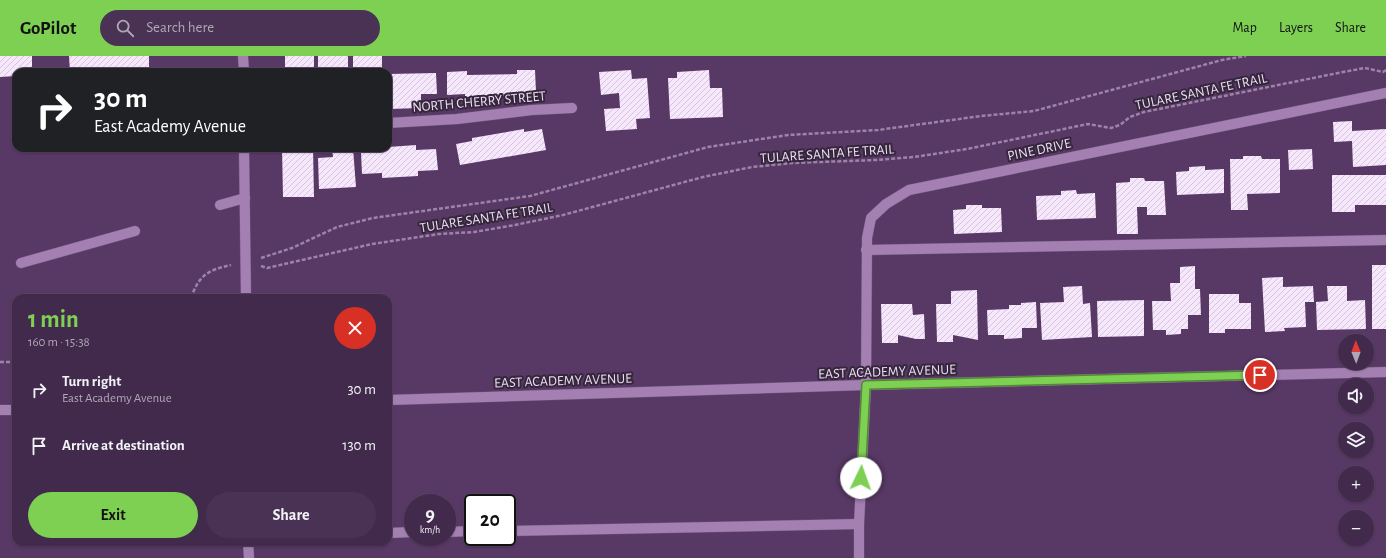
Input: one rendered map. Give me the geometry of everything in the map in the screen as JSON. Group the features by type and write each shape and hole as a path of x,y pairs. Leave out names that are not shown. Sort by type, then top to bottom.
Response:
{"street":[{"path":"244,56 244,68"},
{"name":"PINE DRIVE","path":"859,558 859,524 866,385 866,250 871,218 886,204 909,190 1386,93"},
{"name":"NORTH CHERRY STREET","path":"392,123 457,119 532,110 572,108"},
{"path":"244,152 246,294"},
{"path":"220,205 245,198"},
{"path":"22,263 135,231"},
{"path":"866,250 1386,240"},
{"name":"EAST ACADEMY AVENUE","path":"392,400 866,385 1386,372"},
{"path":"0,410 12,410"},
{"path":"516,531 859,524"},
{"path":"392,533 404,532"},
{"path":"248,546 249,558"}],"path":[{"name":"TULARE SANTA FE TRAIL","path":"193,294 197,284 207,272 268,256 292,248 337,228 366,220 530,196 708,147 788,135 878,130 981,116 1034,111 1222,60 1246,56"},
{"name":"TULARE SANTA FE TRAIL","path":"246,262 267,268 372,244 439,234 474,232 515,225 563,215 703,177 752,168 793,163 914,157 967,149 1088,124 1110,128 1120,125 1130,117 1152,110 1357,69 1365,68 1382,72 1386,70"},
{"path":"0,362 12,362"}],"building":[{"path":"0,56 32,56 32,68 12,68 12,76 0,77"},
{"path":"69,56 149,56 149,68 70,68"},
{"path":"285,56 314,56 314,68 285,68"},
{"path":"318,56 348,56 348,68 318,68"},
{"path":"353,56 382,56 382,68 353,68"},
{"path":"517,70 535,70 536,92 517,92 516,96 465,97 465,94 447,95 447,72 467,71 467,75 517,74"},
{"path":"631,70 632,79 647,78 650,118 636,119 637,129 606,131 604,109 620,108 619,93 601,95 599,72"},
{"path":"709,70 710,88 722,88 723,117 670,119 668,78 677,78 677,72"},
{"path":"436,73 437,94 421,94 421,108 392,109 392,74"},
{"path":"1352,121 1352,131 1386,129 1386,165 1353,167 1352,141 1334,142 1333,122"},
{"path":"524,129 524,132 542,129 546,150 460,165 456,144 472,141 472,138"},
{"path":"416,145 416,150 436,149 438,170 418,171 418,176 382,178 382,173 362,174 361,152 392,152 392,147"},
{"path":"1312,149 1313,169 1289,170 1288,150"},
{"path":"282,152 313,152 314,197 283,197"},
{"path":"332,152 353,152 356,187 319,189 318,158 333,157"},
{"path":"1243,156 1261,156 1262,159 1280,159 1280,193 1247,194 1248,210 1231,210 1230,159 1243,159"},
{"path":"1205,166 1205,170 1224,169 1224,193 1177,195 1176,172 1189,171 1189,167"},
{"path":"1332,175 1386,175 1386,205 1355,205 1355,212 1332,212"},
{"path":"1130,178 1144,178 1145,181 1164,181 1166,215 1147,215 1147,207 1137,207 1138,234 1117,234 1116,183 1130,182"},
{"path":"1076,190 1077,194 1095,193 1096,218 1037,220 1036,196 1061,195 1061,191"},
{"path":"966,205 982,205 982,208 1001,208 1002,232 954,234 953,210 966,209"},
{"path":"1372,265 1386,265 1386,329 1372,329"},
{"path":"1195,266 1195,289 1200,289 1201,315 1188,315 1188,329 1181,329 1181,334 1166,335 1166,330 1153,330 1152,301 1171,301 1170,283 1180,283 1180,267"},
{"path":"1283,277 1283,287 1313,286 1314,302 1305,302 1306,327 1284,328 1285,331 1265,332 1262,278"},
{"path":"1082,286 1083,304 1090,303 1092,337 1042,340 1040,303 1064,302 1063,287"},
{"path":"1327,286 1347,286 1347,301 1365,300 1366,329 1317,330 1316,302 1328,301"},
{"path":"977,290 978,340 953,335 953,342 937,342 936,304 951,304 951,291"},
{"path":"1209,294 1239,294 1239,303 1251,303 1251,329 1225,329 1225,333 1209,333"},
{"path":"1144,300 1144,336 1098,337 1097,301"},
{"path":"1036,302 1037,328 1022,328 1022,338 1004,339 1004,335 988,335 987,310 1009,309 1009,305 1021,305 1021,303"},
{"path":"881,304 912,304 913,315 924,314 925,339 916,339 898,335 898,343 882,343"}],"route":[{"path":"861,478 866,385 1260,375"}]}
